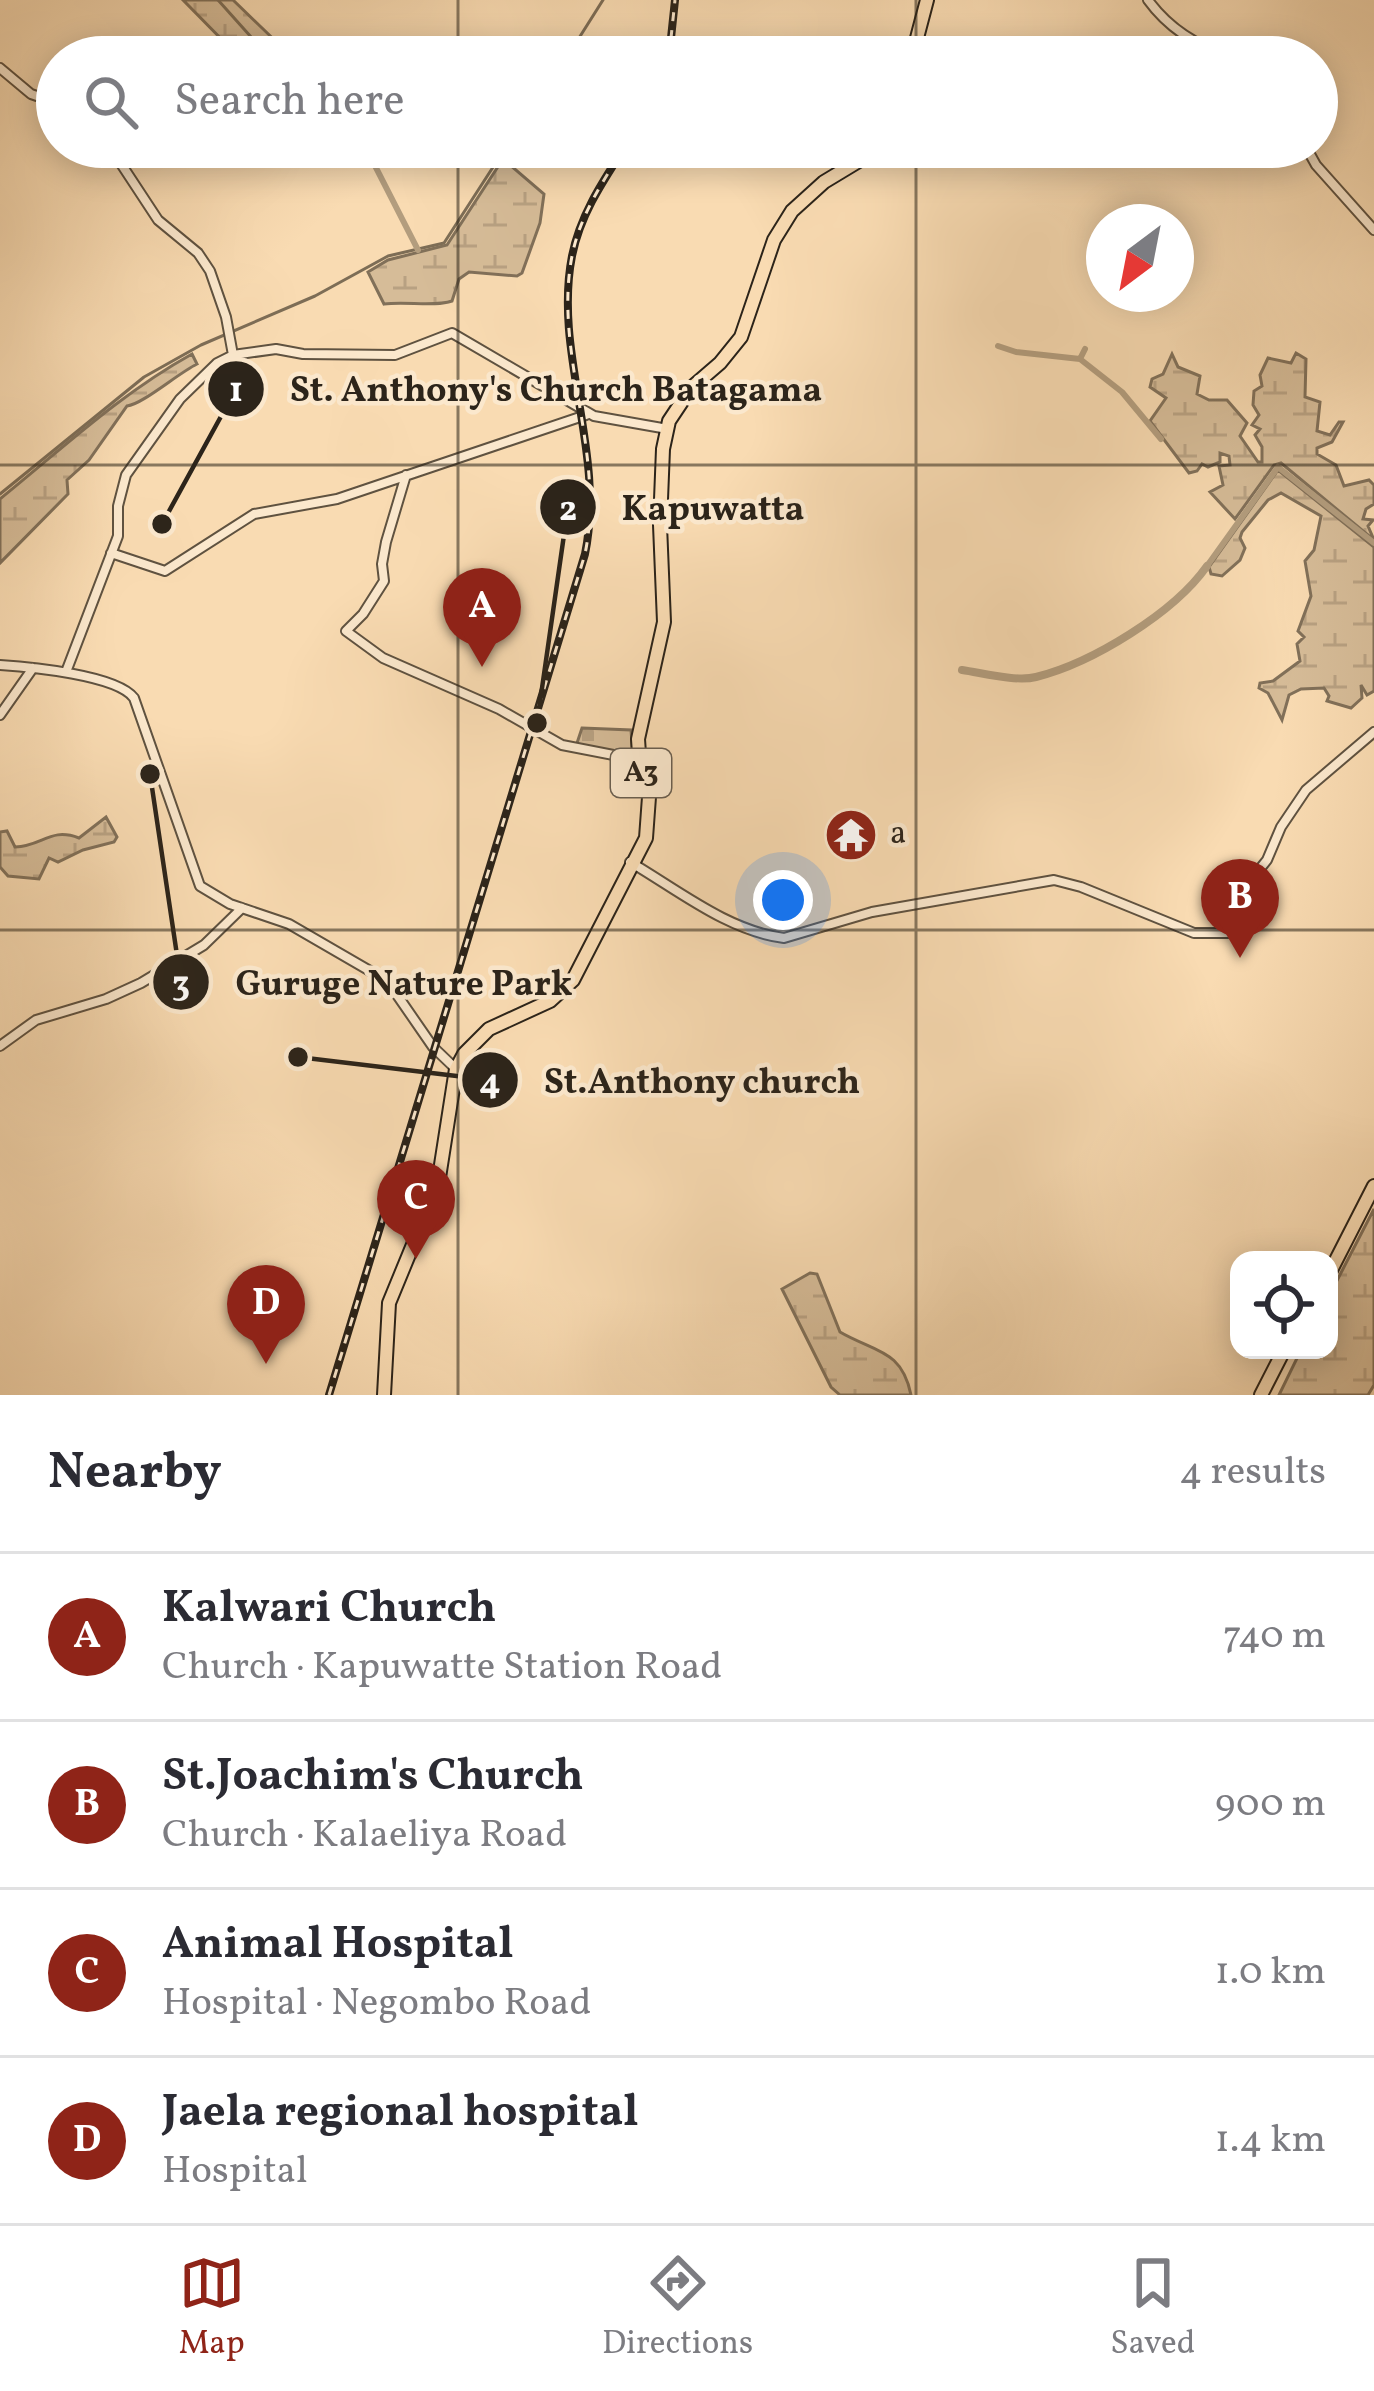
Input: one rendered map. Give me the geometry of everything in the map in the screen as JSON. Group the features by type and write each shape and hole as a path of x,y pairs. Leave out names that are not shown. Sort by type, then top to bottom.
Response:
{"highway":[{"path":"921,36 930,0"},
{"name":"A3","path":"454,1069 466,1044 484,1026 548,995 567,978 632,863 644,816 637,715 658,623 655,530 662,428 682,388 736,335 780,218 806,188 843,168"},
{"name":"A3","path":"637,760 664,622 660,525 667,427 691,388 741,337 786,219 808,194 840,170"},
{"path":"382,1395 387,1297 431,1193 454,1069"},
{"path":"1334,1251 1374,1173"},
{"path":"1338,1256 1374,1186"},
{"path":"1265,1395 1283,1359"}],"street":[{"path":"1148,0 1186,36"},
{"path":"0,68 36,95"},
{"path":"124,168 158,220 198,254 210,271 233,355"},
{"path":"1319,168 1374,230"},
{"path":"67,672 118,536 121,489 143,447 192,387 233,355 276,349 394,356 452,333 594,416"},
{"path":"111,554 165,572 245,518 279,507 337,499 578,415 662,428"},
{"path":"406,475 386,542 382,587 354,627 346,631 383,658 499,709 562,745 637,760"},
{"path":"0,665 67,672 130,693 200,886 242,908 289,924 376,975 395,992 454,1069"},
{"path":"0,715 33,668"},
{"path":"632,863 747,930 784,938 872,911 1052,880 1081,886 1194,933 1228,933 1246,886 1270,856 1282,824 1309,787 1374,732"},
{"path":"0,1046 36,1020 141,983 204,945 242,908"}],"green space":[{"path":"183,0 233,0 270,36 218,36"},
{"path":"497,168 514,168 544,194 540,223 522,273 469,272 459,279 452,301 384,304 368,272 388,260 447,245"},
{"path":"1296,353 1306,359 1305,397 1320,402 1317,431 1330,435 1343,422 1332,442 1317,448 1317,454 1336,465 1344,486 1369,480 1374,485 1374,504 1363,519 1373,520 1368,526 1374,540 1281,463 1274,465 1235,519 1210,492 1223,485 1219,466 1230,465 1229,456 1220,453 1220,462 1208,467 1202,464 1189,473 1150,421 1166,398 1150,387 1152,379 1163,374 1172,354 1178,367 1200,376 1197,394 1227,400 1247,423 1240,436 1262,462 1262,447 1255,435 1260,429 1252,425 1259,415 1253,405 1254,391 1262,386 1260,375 1268,358 1291,363"},
{"path":"192,354 197,364 127,406 89,460 67,480 68,494 0,563 0,499 116,404"},
{"path":"1278,470 1374,547 1374,691 1367,695 1361,685 1362,698 1351,708 1327,701 1324,688 1301,689 1289,695 1282,720 1268,693 1259,688 1260,683 1273,681 1300,661 1297,644 1304,637 1298,631 1311,596 1305,561 1314,550 1321,516 1281,493 1268,500 1242,532 1245,548 1240,560 1222,576 1211,574 1209,567"},
{"path":"582,728 631,730 633,757 576,746"},
{"path":"106,817 117,837 114,842 58,862 49,858 39,879 8,876 0,867 0,832 7,831 15,847 25,846 53,836 79,838"},
{"path":"1374,1209 1374,1385 1368,1395 1279,1395 1297,1359 1338,1359 1338,1279"},
{"path":"810,1273 817,1274 840,1332 894,1360 911,1395 840,1395 831,1387 782,1289"}],"waterway":[{"path":"218,0 250,36"},
{"path":"580,36 603,0"},
{"path":"376,168 418,250"},
{"path":"0,494 144,377 388,256 444,243 492,168"},
{"path":"998,346 1080,359 1085,349"},
{"path":"1080,359 1122,392 1161,439"},
{"path":"1207,566 1278,467 1374,543"},
{"path":"962,670 1028,678 1082,660 1153,618 1207,566"}],"railway":[{"path":"671,36 675,0"},
{"path":"329,1395 585,554 589,478 568,293 581,226 612,168"}],"place":[{"name":"St. Anthony's Church Batagama","path":"162,524"},
{"name":"Kalwari Church","path":"482,667"},
{"name":"Kapuwatta","path":"537,723"},
{"name":"Guruge Nature Park","path":"150,774"},
{"name":"a","path":"851,835"},
{"name":"St.Joachim's Church","path":"1240,958"},
{"name":"St.Anthony church","path":"298,1057"},
{"name":"Animal Hospital","path":"416,1259"},
{"name":"Jaela regional hospital","path":"266,1364"}]}
